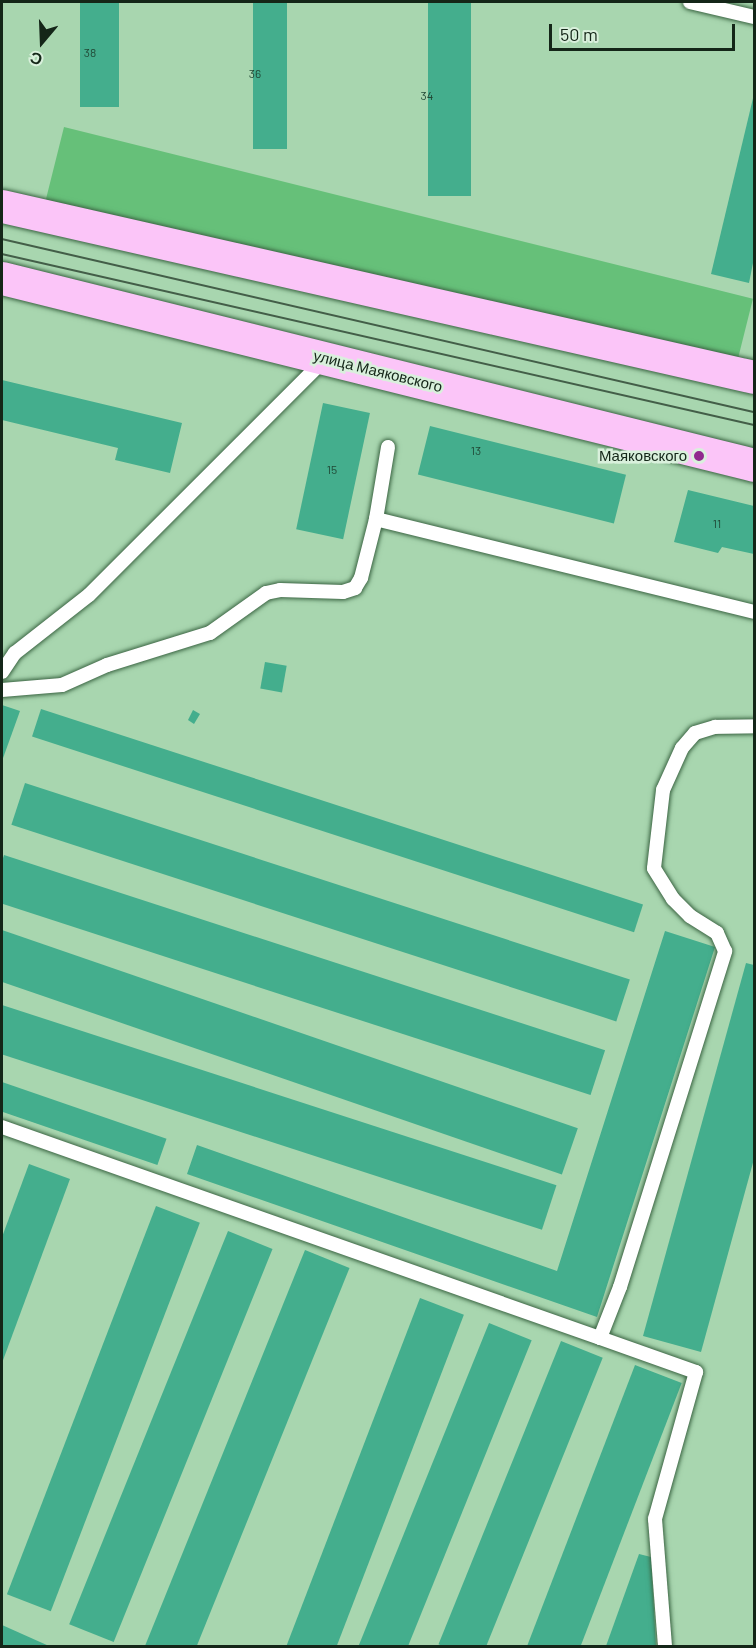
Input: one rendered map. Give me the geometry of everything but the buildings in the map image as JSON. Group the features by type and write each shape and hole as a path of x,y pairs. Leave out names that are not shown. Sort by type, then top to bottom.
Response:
{"main road":[{"path":"2,206 754,377"},
{"name":"улица Маяковского","path":"2,278 754,465"}],"lane":[{"path":"690,2 754,17"},
{"path":"2,672 15,653 89,595 326,358"},
{"path":"2,690 62,685 107,664 210,633 266,593 350,591 361,578 376,519 388,447"},
{"path":"376,519 754,612"},
{"path":"600,1338 620,1287 725,951 717,933 690,916 654,868 663,790 682,748 695,733 715,727 754,726"},
{"path":"2,1127 696,1372 655,1519 665,1647"}],"green space":[{"path":"64,127 753,299 735,372 46,200"}],"tram line":[{"path":"2,239 754,412"},
{"path":"2,254 754,425"}],"place":[{"name":"Маяковского","path":"699,456"}]}
